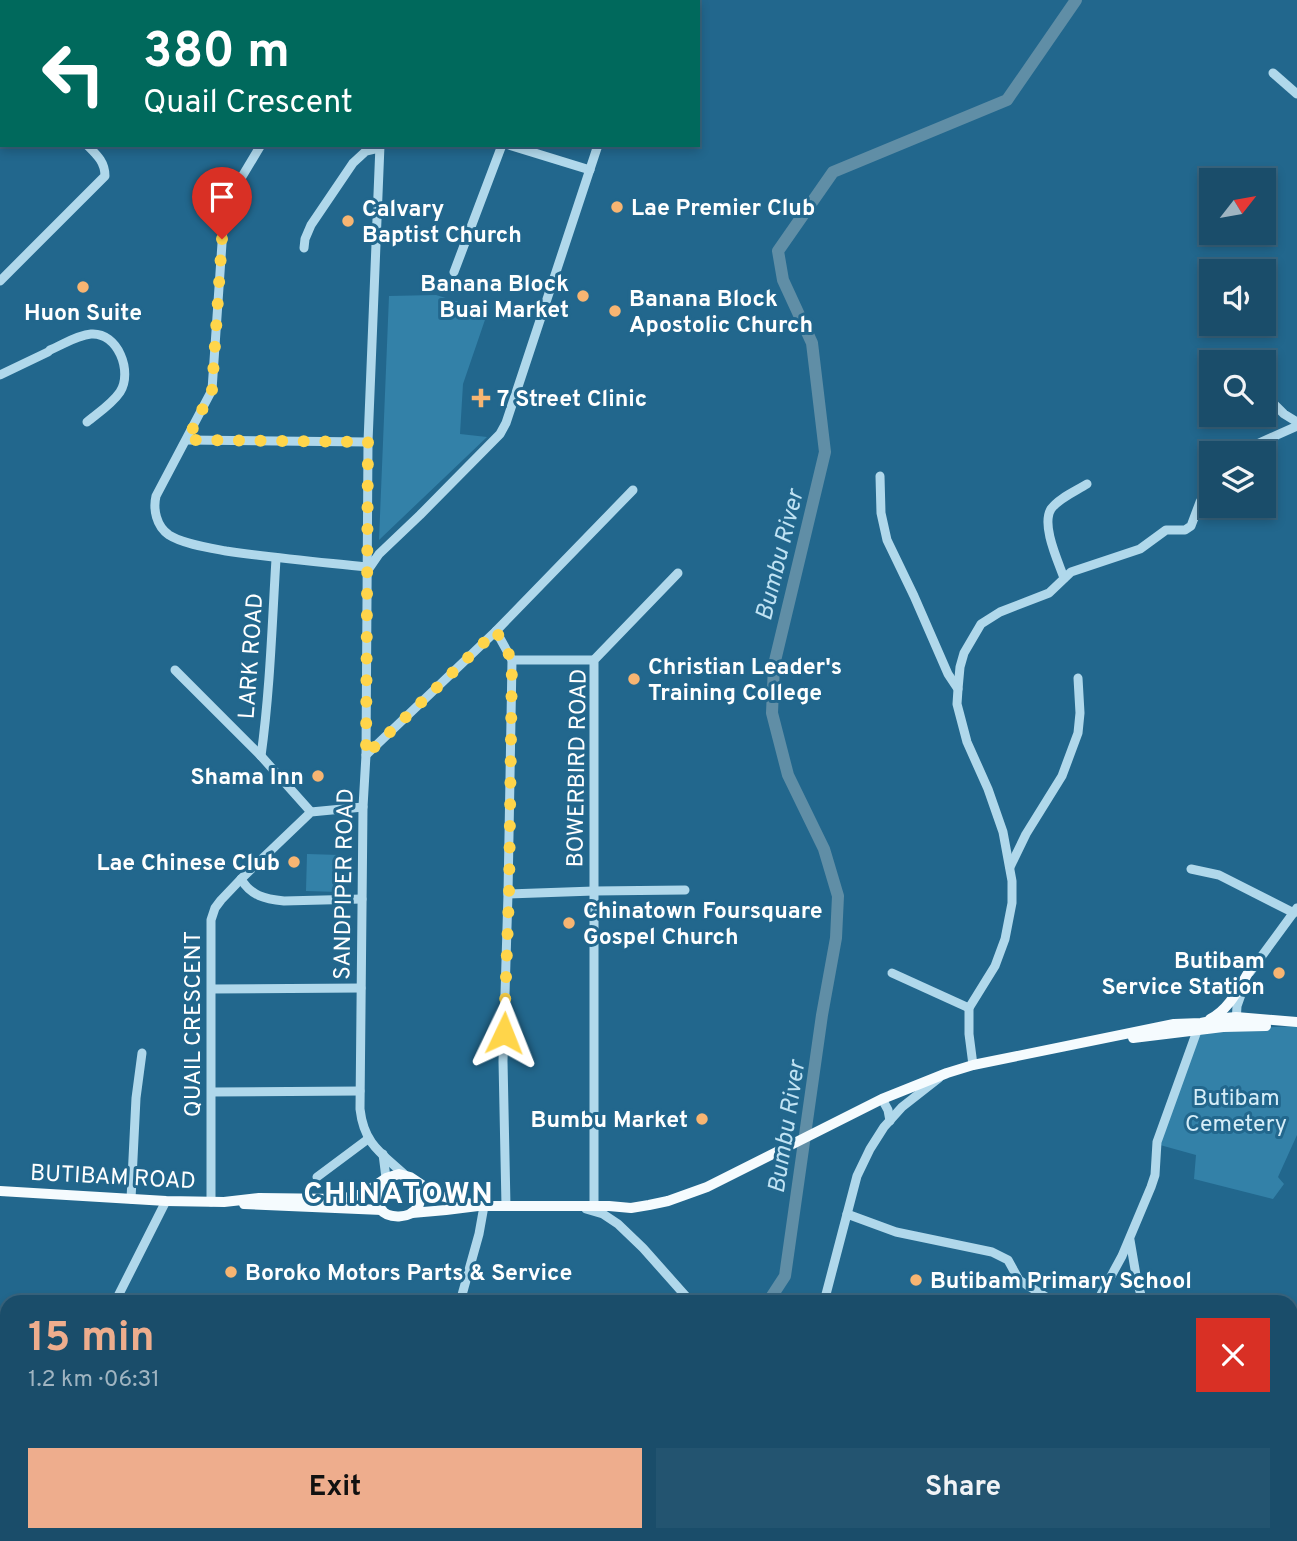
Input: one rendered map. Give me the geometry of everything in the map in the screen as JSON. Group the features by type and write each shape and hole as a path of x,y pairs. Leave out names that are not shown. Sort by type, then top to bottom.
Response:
{"main road":[{"path":"1199,1027 1226,1008 1253,965"},
{"path":"481,1206 437,1195 410,1178 392,1175 383,1180 376,1196 382,1210 395,1217 481,1206 631,1208 668,1201 707,1187 881,1099 973,1065 1174,1024 1199,1027 1230,1022 1297,1024"},
{"path":"410,1178 419,1188 420,1197 418,1206 412,1213"},
{"name":"BUTIBAM ROAD","path":"0,1191 166,1201 340,1199 363,1194 383,1180"},
{"name":"BUTIBAM ROAD","path":"224,1202 254,1206 382,1210"}],"street":[{"path":"1273,73 1297,93"},
{"path":"0,281 105,176 101,160 89,147"},
{"path":"260,147 228,200 224,214 212,390 156,496 154,506 163,530 169,535 206,547 366,570 500,434 506,423 597,147"},
{"path":"304,248 312,225 353,163 366,150 379,147"},
{"name":"SANDPIPER ROAD","path":"368,1139 361,1118 360,1091 363,807 366,755 368,442 379,147"},
{"path":"454,272 501,147"},
{"path":"515,147 590,170"},
{"path":"0,375 73,340 91,334 107,339 118,351 124,365 123,386 110,404 87,422"},
{"path":"1263,441 1297,424 1276,406"},
{"path":"187,440 368,442"},
{"path":"880,476 881,513 887,540 948,674 958,689"},
{"path":"1064,578 1049,535 1048,517 1059,502 1087,484"},
{"path":"366,755 496,631 633,490"},
{"path":"973,1065 969,1008 995,966 1005,939 1012,903 1012,881 1003,832 967,742 957,704 964,653 981,624 990,617 1049,593 1071,572 1140,548 1167,530 1185,530 1191,526 1199,505"},
{"name":"LARK ROAD","path":"261,756 276,559"},
{"name":"BOWERBIRD ROAD","path":"594,1206 594,660 678,573"},
{"path":"496,631 512,660 509,894 503,1060 506,1206"},
{"path":"512,660 594,660"},
{"path":"175,670 261,756 311,812 363,807"},
{"path":"1010,867 1026,834 1062,776 1078,733 1079,677"},
{"name":"QUAIL CRESCENT","path":"211,1202 211,920 215,908 241,878 311,812"},
{"path":"1191,869 1219,875 1295,911 1253,965 1230,1022"},
{"path":"241,878 251,892 273,900 362,900"},
{"path":"509,894 685,890"},
{"path":"892,973 969,1008"},
{"path":"212,989 361,988"},
{"path":"1101,1295 1122,1256 1151,1187 1155,1175 1157,1142 1199,1027"},
{"path":"131,1199 136,1098 142,1053"},
{"path":"826,1295 857,1176 870,1149 902,1107 947,1073"},
{"path":"212,1092 360,1091"},
{"path":"881,1099 888,1110 890,1121"},
{"path":"317,1177 368,1139 410,1178"},
{"path":"383,1154 383,1180"},
{"path":"119,1295 166,1201"},
{"path":"462,1295 479,1234 481,1206"},
{"path":"578,1206 603,1214 618,1224 685,1295"},
{"path":"847,1214 896,1232 992,1252 1008,1261 1019,1280 1043,1295"},
{"path":"1130,1238 1141,1295"}],"green space":[{"path":"436,295 488,311 463,384 460,434 487,437 379,540 389,296"},
{"path":"307,854 340,855 339,892 306,891"},
{"name":"Butibam Cemetery","path":"1297,1026 1297,1135 1278,1177 1284,1184 1273,1199 1194,1179 1196,1155 1160,1145 1197,1031"}],"waterway":[{"name":"Bumbu River","path":"773,1295 785,1276 822,1015 836,938 838,896 824,849 788,775 772,713 774,665 825,452 812,343 783,280 778,251 833,172 1007,100 1076,0"}],"place":[{"name":"Lae Premier Club","path":"617,207"},
{"name":"Calvary Baptist Church","path":"348,221"},
{"name":"Huon Suite","path":"83,287"},
{"name":"Banana Block Buai Market","path":"583,296"},
{"name":"Banana Block Apostolic Church","path":"615,311"},
{"name":"7 Street Clinic","path":"481,398"},
{"name":"Christian Leader's Training College","path":"634,679"},
{"name":"Shama Inn","path":"318,776"},
{"name":"Lae Chinese Club","path":"294,862"},
{"name":"Chinatown Foursquare Gospel Church","path":"569,923"},
{"name":"Butibam Service Station","path":"1279,973"},
{"name":"Bumbu Market","path":"702,1119"},
{"name":"Boroko Motors Parts & Service","path":"231,1272"},
{"name":"Butibam Primary School","path":"916,1280"}],"district":[{"name":"CHINATOWN","path":"399,1193"}],"route":[{"path":"222,239 211,396 187,440 368,442 366,755 496,631 512,660 504,1033"}]}
